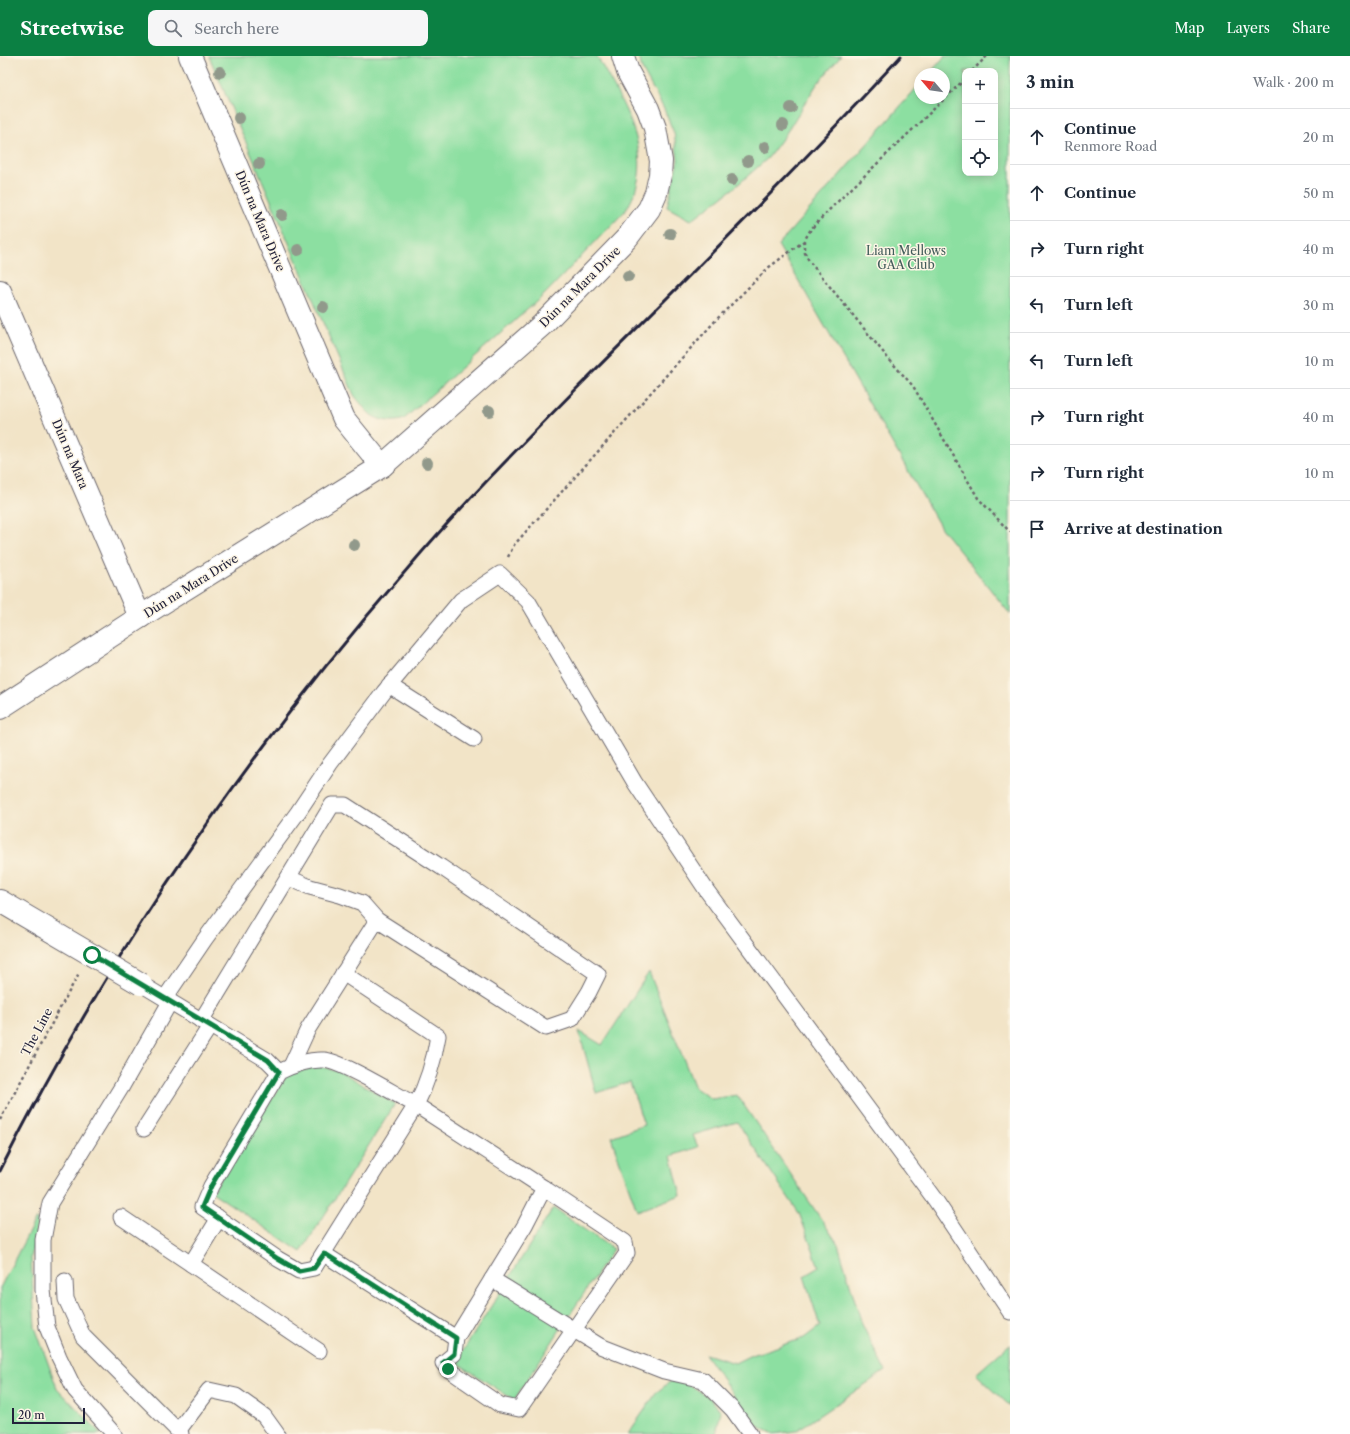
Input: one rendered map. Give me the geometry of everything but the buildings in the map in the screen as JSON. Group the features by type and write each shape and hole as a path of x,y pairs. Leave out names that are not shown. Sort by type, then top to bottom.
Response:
{"street":[{"name":"Dún na Mara Drive","path":"190,56 344,419 382,466"},
{"name":"Dún na Mara Drive","path":"0,708 382,466 542,325 627,238 649,209 656,193 660,175 660,151 655,128 648,109 628,72 623,56"},
{"name":"Dún na Mara","path":"0,291 140,618"},
{"path":"0,901 141,984"}],"lane":[{"path":"114,1434 75,1390 59,1357 47,1327 43,1290 44,1240 50,1203 121,1088 168,1000 201,945 298,812 330,764 389,685 461,600 500,574 528,601 635,783 707,891 936,1201 1010,1312"},
{"path":"389,685 474,739"},
{"path":"144,1129 289,878 332,805 345,805 441,867 598,974 589,992 572,1019 546,1028 377,920 362,903 310,887 289,878"},
{"path":"342,973 438,1036 433,1064 426,1086 416,1105 324,1254 314,1268 299,1271 278,1259 202,1207 208,1193 285,1069 342,973 377,920"},
{"path":"141,984 285,1069 309,1061 325,1060 352,1070 416,1105 544,1188 625,1242 627,1253 519,1409 500,1405 448,1369 443,1363 454,1354 456,1338 525,1225 544,1188"},
{"path":"121,1217 319,1351"},
{"path":"190,1264 219,1218"},
{"path":"324,1254 456,1338"},
{"path":"492,1279 600,1346 664,1371 703,1380 734,1410 750,1434"},
{"path":"65,1281 66,1300 83,1336 179,1433 209,1390 236,1396 264,1416 277,1434"}],"path":[{"path":"975,68 987,56"},
{"path":"500,574 514,545 711,326 768,268 804,241 811,229 829,210 962,82"},
{"path":"804,241 804,251 809,261 887,357 913,386 978,498 1010,532"},
{"name":"The Line","path":"0,1120 89,954"}],"green space":[{"path":"209,56 597,56 627,112 634,131 639,150 639,170 636,190 626,210 545,294 404,419 392,421 378,419 364,408 354,395"},
{"path":"639,56 841,56 817,84 785,135 768,158 734,188 691,220 667,207 678,160 674,133 664,109 642,69"},
{"name":"Liam Mellows GAA Club","path":"945,56 1010,56 1010,614 941,528 778,245 914,91 914,104 950,104 950,68 934,68"},
{"path":"649,972 695,1088 712,1099 737,1095 838,1244 862,1324 885,1371 796,1431 774,1434 754,1424 705,1354 735,1363 749,1356 804,1338 820,1326 804,1276 819,1267 799,1213 737,1122 693,1135 698,1147 671,1156 681,1195 637,1211 611,1137 644,1125 630,1082 596,1093 579,1031 602,1045"},
{"path":"317,1066 340,1071 395,1104 301,1252 212,1192 287,1075"},
{"path":"553,1208 613,1249 514,1400 456,1362"},
{"path":"36,1218 38,1222 31,1258 35,1327 57,1388 101,1434 0,1434 0,1288"},
{"path":"1010,1344 1010,1406 976,1374"},
{"path":"671,1381 684,1382 709,1397 721,1411 716,1434 628,1434 657,1392"}],"railway":[{"path":"0,1171 42,1090 87,1010 135,932 185,856 238,781 293,708 350,637 453,517 499,468 710,255 901,56"}],"route":[{"path":"92,955 268,1060 279,1072 211,1186 202,1207 278,1259 299,1271 314,1268 324,1254 327,1255 456,1338 454,1354 443,1363 448,1369"}]}
